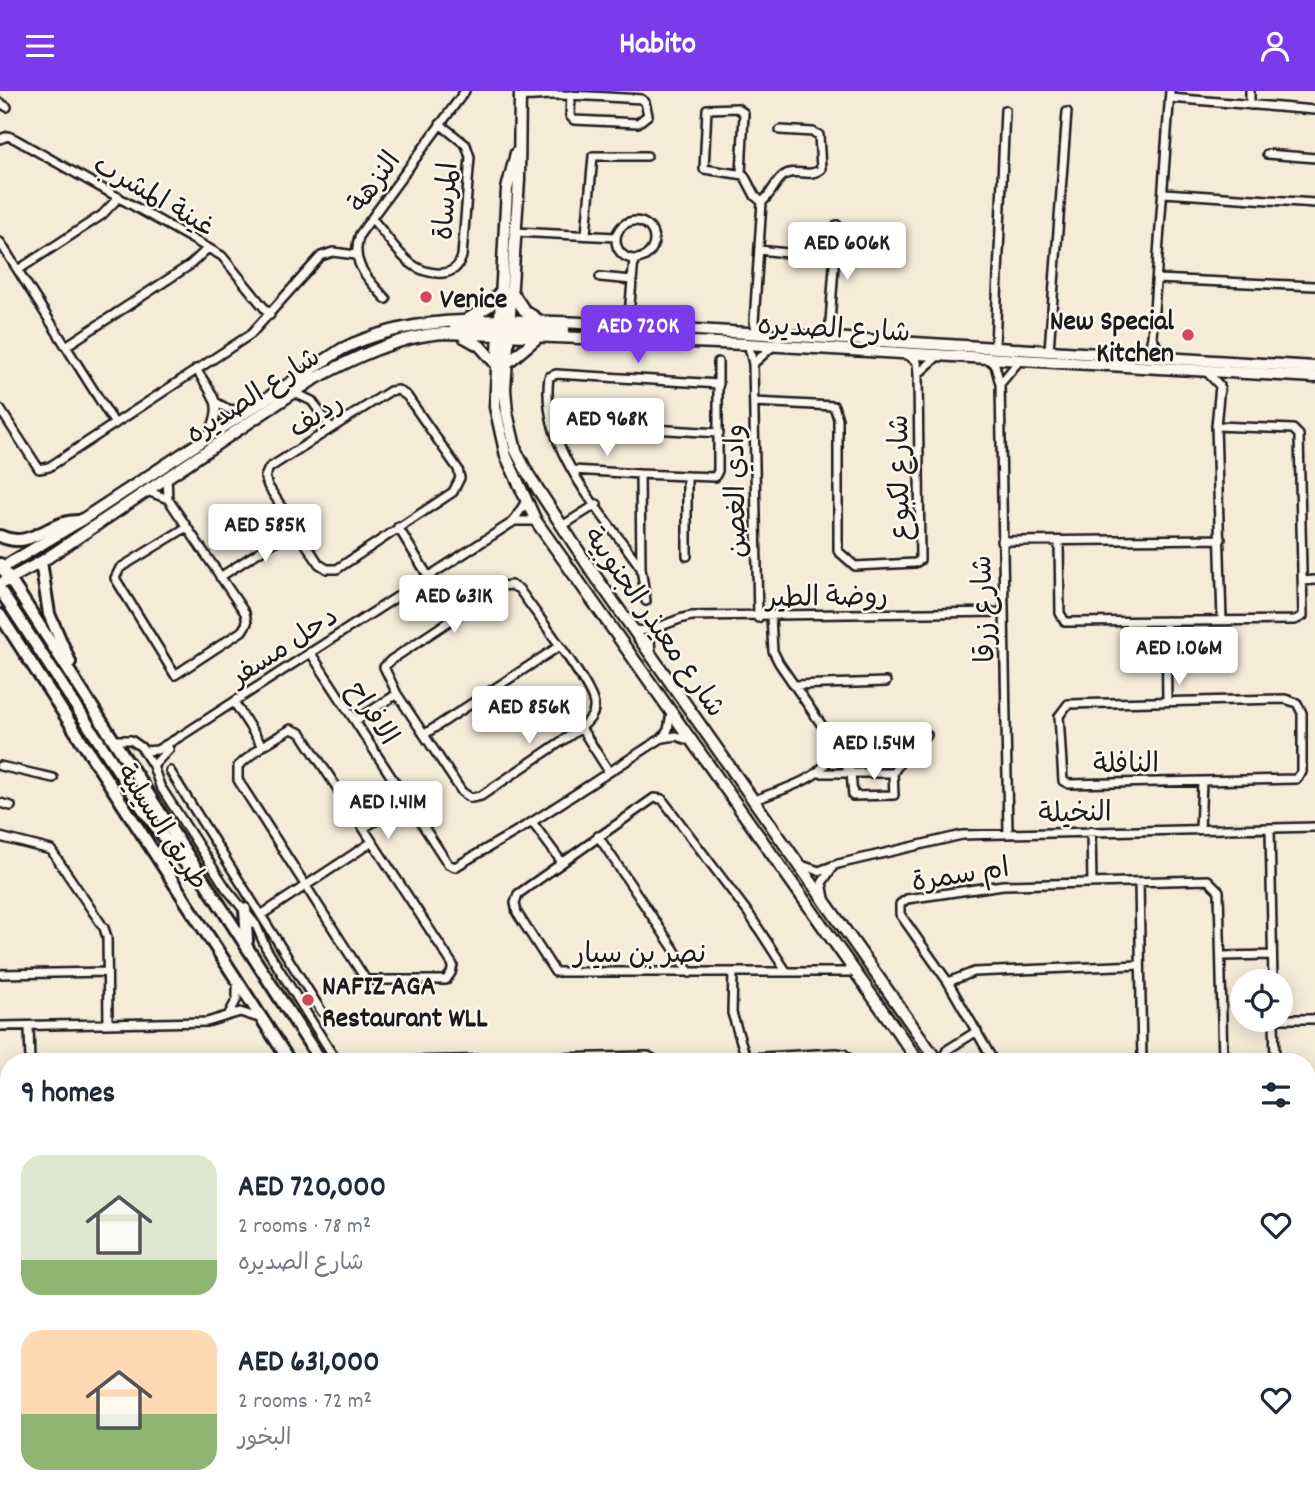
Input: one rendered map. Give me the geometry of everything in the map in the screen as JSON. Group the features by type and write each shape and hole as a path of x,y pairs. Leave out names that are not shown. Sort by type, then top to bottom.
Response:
{"main road":[{"name":"شارع معيذر الجنوبية","path":"506,290 515,232 519,180 518,93"},
{"name":"شارع معيذر الجنوبية","path":"517,149 507,189 506,290 499,431 506,456 536,521 913,1053"},
{"path":"462,321 483,310 506,290 524,310 540,321"},
{"name":"شارع الصديره","path":"2,573 243,411 342,349 411,324 462,321 504,328 537,338 745,344 1315,377"},
{"name":"شارع الصديره","path":"2,573 41,562 311,381 343,363 423,336 504,328 540,321 628,326 754,328 829,336 1315,367"},
{"path":"444,333 461,328 566,329 581,323"},
{"path":"457,334 480,346 501,364 537,338"},
{"name":"شارع معيذر الجنوبية","path":"501,364 507,413 516,451 562,527 932,1053"},
{"path":"0,535 16,541 30,540 61,522 80,521"},
{"path":"41,562 49,614 85,693"},
{"name":"طريق السيلية","path":"2,573 116,740 315,1053"},
{"path":"0,590 155,827 178,856 206,880"},
{"name":"طريق السيلية","path":"0,615 284,1053"},
{"path":"0,631 21,646"},
{"path":"245,909 247,944"}],"street":[{"name":"النزهة","path":"386,299 365,274 356,255 360,234 464,91"},
{"path":"1250,91 1250,105"},
{"path":"518,93 541,97 543,93 641,99 645,102 648,115 638,123 574,120 570,116 571,96"},
{"path":"1140,355 1150,346 1152,337 1170,95 1315,110"},
{"path":"741,174 709,171 702,167 707,109 737,108 744,113 741,174 762,202"},
{"path":"995,346 1005,110"},
{"path":"1049,349 1067,112"},
{"name":"المرساة","path":"372,219 414,267 433,273 450,272 456,268 462,256 470,152 463,142 439,124"},
{"path":"754,328 762,202 783,176 790,173 815,174 821,169 819,135 813,132 780,130"},
{"name":"غينة المشرب","path":"0,139 15,139 222,256 237,271 270,315"},
{"path":"1267,154 1315,159"},
{"path":"586,234 593,156 647,156"},
{"path":"1164,193 1315,203"},
{"path":"18,269 102,215 119,197"},
{"path":"630,221 640,221 649,226 655,239 652,249 645,257 634,259 619,250 616,237 621,227 630,221"},
{"path":"829,336 837,225"},
{"path":"515,232 616,237"},
{"path":"0,242 115,424"},
{"path":"66,346 190,265 208,248"},
{"path":"759,250 835,258"},
{"path":"0,409 39,469 50,467 251,334 321,256 333,252 356,255"},
{"path":"628,326 634,259"},
{"path":"600,277 632,280"},
{"path":"1157,279 1315,286"},
{"path":"1152,337 1162,356"},
{"name":"وادي الغصن","path":"745,344 753,364 758,618"},
{"path":"753,364 773,346"},
{"name":"شارع لكبوع","path":"754,402 834,406 838,419 838,551 855,566 910,564 920,560 918,374 917,362 906,354"},
{"name":"شارع لكبوع","path":"918,374 939,356"},
{"name":"شارع زرقا","path":"987,359 995,365 1000,384 1008,833"},
{"path":"1000,384 1021,360"},
{"path":"573,470 687,476 717,474 718,362"},
{"path":"197,369 217,402 228,409 243,411"},
{"path":"1206,372 1218,382 1216,426 1222,620"},
{"path":"1218,389 1236,373"},
{"path":"641,568 573,470 552,423 548,379 552,374 719,384"},
{"path":"311,381 312,401"},
{"name":"رديف","path":"398,390 407,396 458,468 460,478 453,492 337,569 327,569 318,564 268,487 265,477 270,468 331,428 390,391 398,390"},
{"path":"293,392 312,401 331,428"},
{"path":"208,435 217,418 217,402"},
{"path":"552,423 719,433"},
{"path":"1059,542 1059,608 1065,622 1299,618 1305,611 1302,606 1297,431 1216,426"},
{"path":"639,474 641,568 646,601"},
{"path":"687,476 687,556"},
{"path":"167,477 168,499 187,527 220,577 245,613 245,628 180,673 172,674 115,577 120,568 187,527"},
{"path":"147,491 168,499"},
{"name":"دحل مسفر","path":"144,751 157,750 181,736 513,521 526,501"},
{"path":"562,527 597,504"},
{"path":"513,521 536,521"},
{"path":"398,527 428,576"},
{"path":"220,577 296,529"},
{"path":"1001,541 1221,539"},
{"path":"1303,581 1315,580"},
{"path":"511,585 519,589 593,697 595,708 592,718 581,728 481,796 471,797 462,792 397,694 384,667 391,660 502,586 511,585"},
{"name":"روضة الطير","path":"635,630 653,630 683,617 758,618 1004,612"},
{"path":"771,617 773,651 832,740 832,755 819,773"},
{"path":"1166,621 1167,701"},
{"path":"651,653 650,639 653,630"},
{"path":"425,734 558,646"},
{"name":"الافراح","path":"310,652 448,864 455,867 532,822 608,770 662,738"},
{"path":"794,685 887,682"},
{"path":"355,721 397,694"},
{"name":"النافلة","path":"1292,700 1300,708 1300,777 1291,781 1069,784 1063,781 1059,716 1063,707 1074,702 1167,701 1292,700"},
{"path":"233,702 262,746"},
{"path":"662,738 668,730 671,712"},
{"path":"581,728 608,770"},
{"path":"291,729 298,730 364,828 453,965 446,980 366,980 236,775 238,766 262,746 291,729"},
{"path":"833,749 851,772 851,792 858,797 894,795 893,773 899,764 901,737 927,735"},
{"name":"دحل مسفر","path":"153,766 160,755 181,736"},
{"path":"662,738 676,736 691,741"},
{"name":"طريق السيلية","path":"116,740 131,740 144,751 160,786 229,893 245,909 332,1053"},
{"path":"0,766 52,778"},
{"name":"طريق السيلية","path":"170,771 322,1012"},
{"path":"755,800 819,773 893,773"},
{"path":"1200,829 1202,782"},
{"name":"نصر بن سيار","path":"786,971 749,914 662,799 653,799 517,894 517,913 555,972 855,972"},
{"path":"364,828 407,801"},
{"path":"0,803 12,806"},
{"path":"532,822 561,861"},
{"name":"النخيلة","path":"801,865 819,871 838,864 962,835 1315,827"},
{"path":"1270,828 1273,969"},
{"path":"1091,831 1092,883"},
{"path":"598,836 690,973"},
{"path":"0,837 51,850 104,928 108,1024"},
{"path":"261,915 372,842"},
{"path":"204,855 221,852"},
{"path":"212,866 221,852"},
{"path":"826,900 821,887 824,878 838,864"},
{"name":"ام سمرة","path":"989,1053 948,982 900,914 900,904 907,899 1003,885 1208,880 1215,884 1219,891 1223,1053"},
{"path":"1139,882 1142,1053"},
{"path":"833,970 839,964 840,951"},
{"path":"1222,956 1272,955"},
{"path":"948,982 974,972 1140,965"},
{"path":"0,974 107,972"},
{"path":"283,976 298,973"},
{"path":"290,986 298,973"},
{"path":"733,974 732,1013 745,1053"},
{"path":"229,1014 237,999 237,982"},
{"path":"0,1026 207,1022 229,1014 246,1013 262,1020"},
{"path":"1293,1019 1315,1019"},
{"path":"29,1026 30,1053"},
{"path":"944,1053 976,1031"},
{"path":"1274,1032 1275,1053"},
{"path":"928,1047 937,1050 951,1048"}],"place":[{"name":"Venice","path":"426,297"},
{"name":"New Special Kitchen","path":"1188,335"},
{"name":"NAFIZ AGA Restaurant WLL","path":"308,1000"}]}
